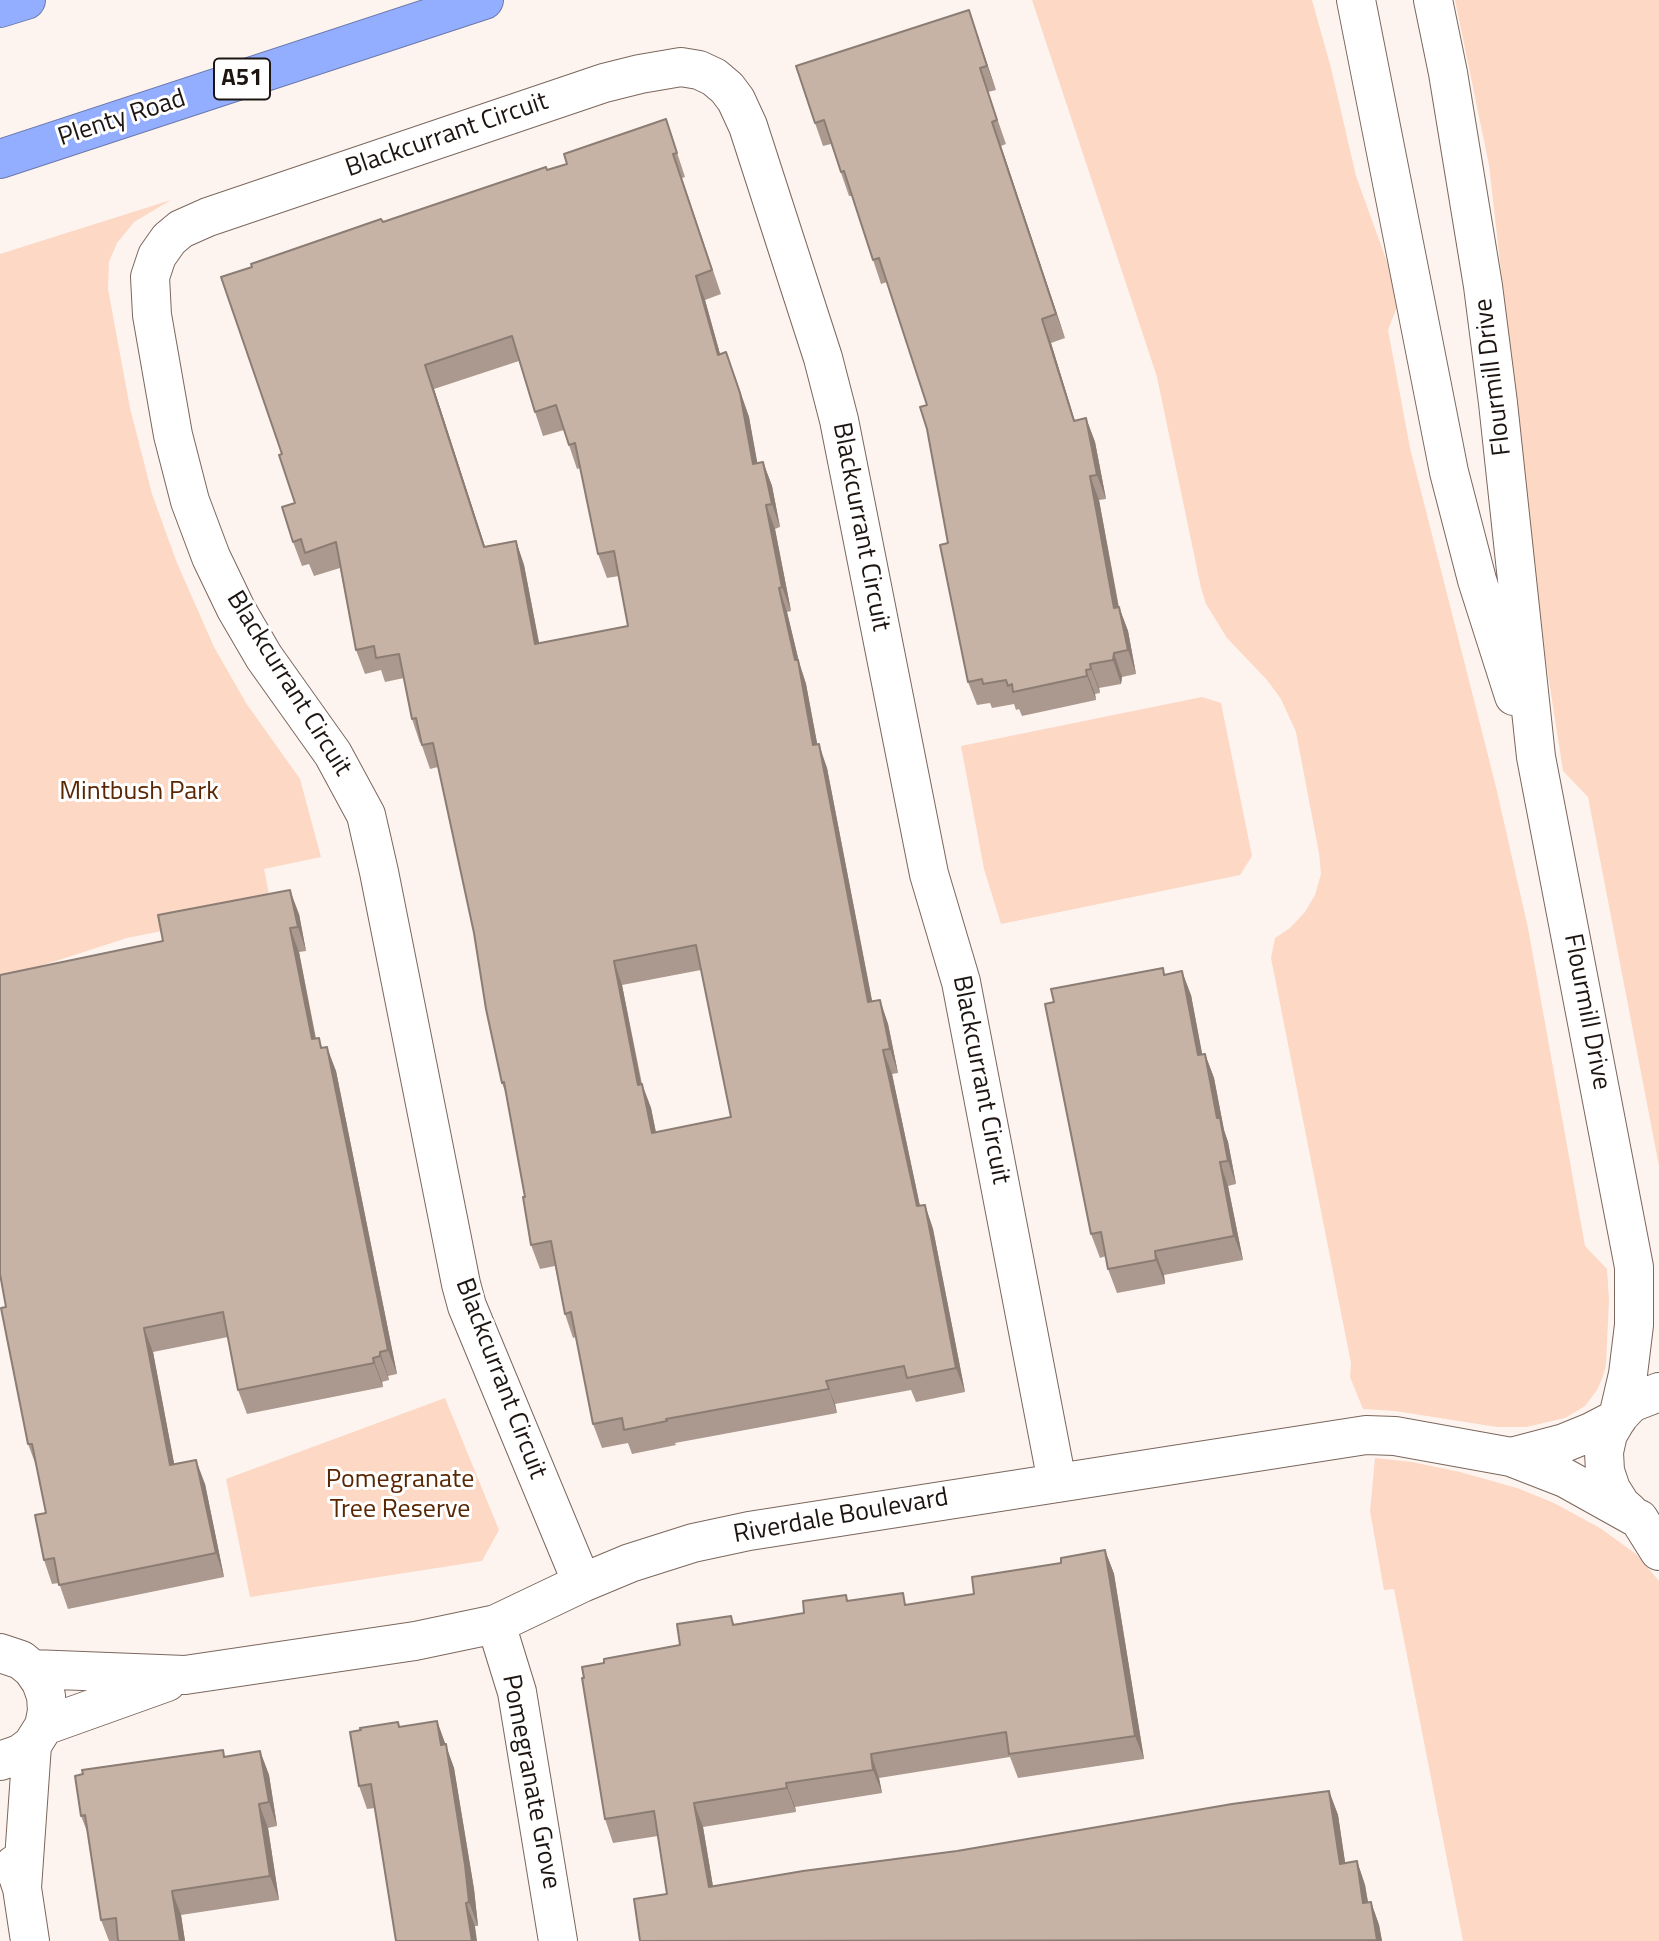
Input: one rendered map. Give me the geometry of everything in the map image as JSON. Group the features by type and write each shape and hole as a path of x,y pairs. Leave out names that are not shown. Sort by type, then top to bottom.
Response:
{"highway":[{"path":"0,8 26,0"},
{"name":"Plenty Road","path":"0,159 484,0"}],"street":[{"name":"Flourmill Drive","path":"1339,0 1367,57"},
{"name":"Flourmill Drive","path":"1356,0 1449,472 1477,580 1536,757"},
{"name":"Flourmill Drive","path":"1433,0 1448,73 1483,286 1536,757 1634,1267 1634,1325 1628,1374 1618,1417 1608,1434 1604,1452 1605,1471 1611,1489 1621,1505 1644,1521"},
{"name":"Blackcurrant Circuit","path":"582,1583 460,1284 366,815 333,754 264,657 236,609 211,557 190,501 173,435 154,327 150,277 157,256 169,239 181,229 208,217 591,88 640,74 681,67 699,70 714,77 736,100 748,126 823,358 841,430 929,874 961,982 1057,1482"},
{"name":"Flourmill Drive","path":"1634,1267 1659,1325"},
{"name":"Riverdale Boulevard","path":"1511,1457 1564,1443 1591,1432 1618,1417 1631,1403 1659,1392"},
{"name":"Riverdale Boulevard","path":"25,1744 186,1675 415,1642 496,1624 582,1583 658,1553 749,1531 1366,1436 1395,1436 1511,1457 1565,1478 1644,1521"},
{"path":"1644,1521 1659,1551"},
{"name":"Pomegranate Grove","path":"496,1624 517,1692 558,1941"},
{"name":"Riverdale Boulevard","path":"10,1652 186,1675"},
{"path":"10,1652 41,1682 46,1696 47,1711 25,1744 22,1888 30,1941"},
{"path":"0,1825 22,1888"}],"green space":[{"path":"1032,0 1312,0 1356,176 1391,273 1397,307 1388,330 1410,448 1496,787 1528,928 1585,1246 1607,1269 1609,1299 1606,1365 1597,1390 1585,1406 1565,1418 1526,1427 1497,1427 1395,1411 1363,1409 1350,1377 1351,1363 1271,958 1275,938 1290,928 1305,912 1315,895 1321,874 1296,732 1281,699 1267,680 1227,638 1206,604 1157,377"},
{"path":"1455,0 1659,0 1659,1166 1588,797 1563,771 1545,655 1489,165"},
{"name":"Mintbush Park","path":"171,200 134,222 117,243 109,262 108,289 130,408 152,494 177,563 214,647 246,703 300,779 321,857 264,869 272,909 127,938 0,979 0,254"},
{"path":"1202,697 1221,703 1252,856 1240,875 1001,924 984,869 961,746"},
{"name":"Pomegranate Tree Reserve","path":"445,1398 499,1530 482,1561 250,1597 226,1479"},
{"path":"1375,1458 1460,1472 1517,1488 1554,1503 1600,1528 1636,1554 1659,1581 1659,1941 1463,1941 1394,1589 1384,1590 1370,1511"}],"building":[{"path":"969,10 987,66 980,68 997,120 992,122 1056,314 1042,319 1074,421 1086,418 1097,475 1090,476 1114,608 1119,607 1128,650 1114,653 1113,660 1090,664 1091,669 1086,670 1087,676 1013,692 1012,684 1008,686 1006,680 983,684 982,679 968,682 940,545 948,543 927,429 920,407 927,405 879,258 873,260 824,120 815,123 796,66"},
{"path":"666,119 677,153 673,154 712,270 696,276 718,355 726,352 740,393 753,464 763,462 772,504 766,505 782,587 779,588 795,660 798,660 813,745 819,744 868,1002 880,1000 890,1049 883,1050 917,1206 925,1205 956,1368 907,1378 904,1366 826,1381 829,1389 666,1419 667,1421 624,1430 622,1418 593,1424 571,1312 565,1314 551,1241 531,1245 504,1082 502,1083 486,1009 474,933 433,743 422,745 416,718 412,719 399,654 376,658 374,646 356,650 336,542 305,553 301,539 293,542 282,507 295,503 279,455 282,454 221,277 381,219 383,222 546,167 547,170 567,164 564,154","holes":["512,336 535,412 556,405 569,445 575,443 598,554 614,551 628,626 535,644 516,541 484,547 425,365","696,945 731,1117 652,1133 642,1084 638,1085 614,961"]},
{"path":"290,890 298,927 290,928 312,1039 319,1038 321,1048 327,1047 388,1350 373,1358 374,1363 238,1390 223,1312 144,1328 170,1465 196,1460 216,1553 59,1585 54,1558 44,1560 35,1515 46,1513 32,1444 28,1444 1,1308 6,1307 0,1274 0,975 163,941 158,915"},
{"path":"1163,968 1164,975 1182,971 1198,1055 1205,1054 1228,1161 1220,1162 1234,1236 1155,1251 1156,1260 1108,1269 1101,1232 1091,1234 1045,1004 1054,1002 1051,989"},
{"path":"1105,1550 1135,1736 1009,1754 1006,1732 871,1754 873,1770 786,1783 787,1788 694,1803 709,1887 803,1871 957,1851 1232,1804 1329,1791 1340,1864 1357,1861 1363,1903 1371,1902 1377,1940 640,1941 634,1899 667,1894 654,1811 605,1819 582,1667 604,1663 604,1659 680,1645 677,1624 731,1616 733,1625 804,1613 803,1601 846,1595 847,1601 903,1593 905,1605 974,1594 972,1577 1061,1563 1061,1558"},
{"path":"437,1721 441,1745 446,1744 465,1865 469,1902 466,1903 472,1941 396,1941 371,1784 359,1786 350,1732 398,1722 399,1727"},
{"path":"223,1750 224,1757 260,1751 269,1802 259,1804 270,1876 172,1891 180,1941 118,1941 116,1918 101,1920 85,1815 81,1816 75,1776 83,1774 82,1770"}]}
